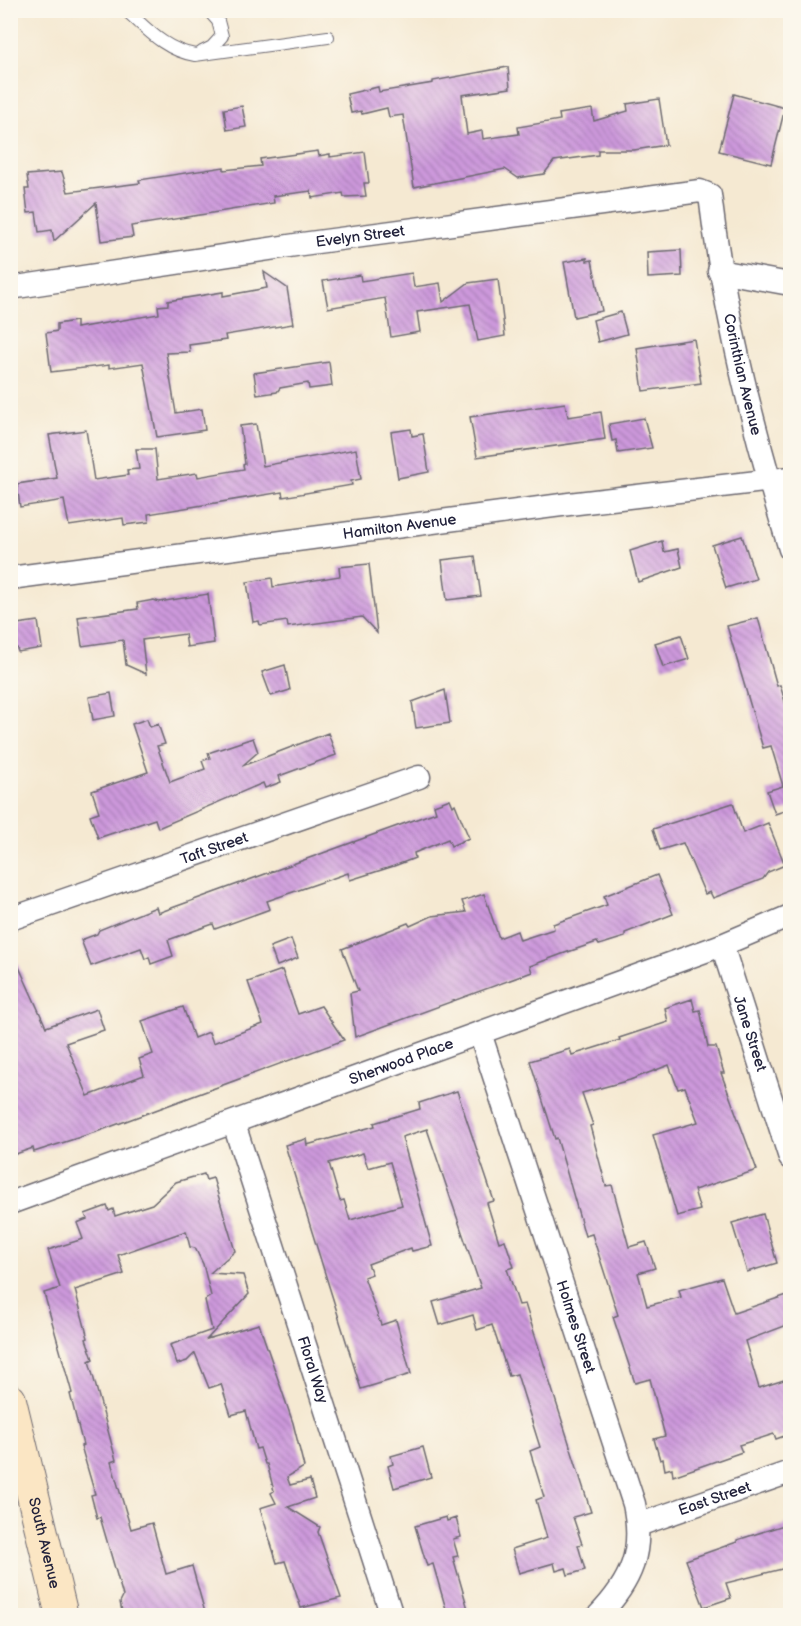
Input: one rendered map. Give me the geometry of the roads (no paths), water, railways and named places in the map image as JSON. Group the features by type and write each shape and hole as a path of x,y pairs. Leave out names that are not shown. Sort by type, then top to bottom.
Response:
{"main road":[{"name":"South Avenue","path":"10,1400 62,1616"}],"street":[{"name":"Evelyn Street","path":"10,288 454,224 700,192 710,195"},
{"name":"Corinthian Avenue","path":"710,195 719,271 780,480 790,549"},
{"path":"719,271 790,284"},
{"name":"Hamilton Avenue","path":"10,578 569,504 780,480"},
{"name":"Taft Street","path":"10,919 419,777"},
{"name":"Sherwood Place","path":"10,1203 234,1124 722,945 790,916"},
{"name":"Jane Street","path":"722,945 790,1158"},
{"name":"Holmes Street","path":"480,1033 630,1493 638,1525 639,1541 631,1571 616,1595 598,1616"},
{"name":"Floral Way","path":"234,1124 392,1616"},
{"name":"East Street","path":"638,1525 790,1472"}],"lane":[{"path":"127,11 163,44 179,52 195,55 328,37"},
{"path":"195,55 212,47 222,36 218,21 210,12"}]}
